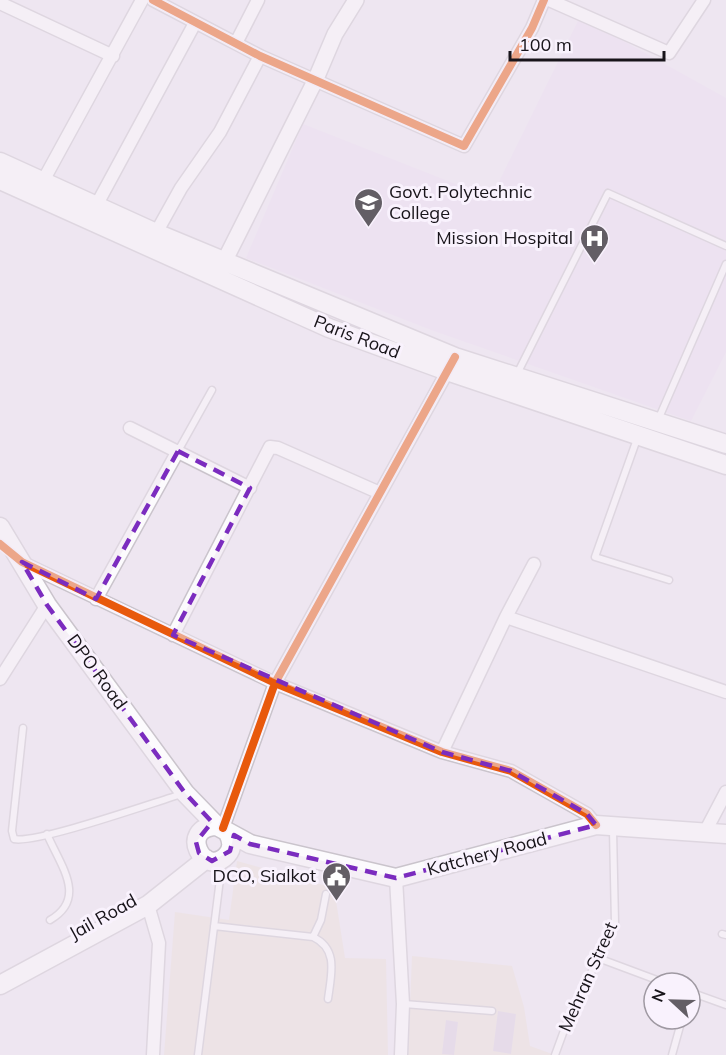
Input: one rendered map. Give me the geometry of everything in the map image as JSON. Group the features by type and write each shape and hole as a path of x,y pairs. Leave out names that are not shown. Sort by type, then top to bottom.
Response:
{"main road":[{"name":"Paris Road","path":"0,162 156,233 338,309 451,364 516,376 726,444"},
{"name":"Paris Road","path":"0,180 328,327 451,364 638,435 726,465"},
{"path":"328,327 338,309"},
{"name":"DPO Road","path":"0,527 47,604 185,794 201,812 216,842"},
{"name":"Katchery Road","path":"216,842 250,844 396,878 604,825 726,834"},
{"name":"Jail Road","path":"0,985 148,905 170,888 216,842"},
{"name":"Jail Road","path":"0,973 166,881 216,842"}],"street":[{"path":"43,181 142,0"},
{"path":"153,0 171,4 195,22 260,56 301,72 315,81 464,146 532,28 544,0"},
{"path":"236,43 258,0"},
{"path":"224,262 315,81 338,28 356,0"},
{"path":"549,0 669,54 704,0"},
{"path":"0,3 113,56"},
{"path":"96,206 195,22"},
{"path":"156,233 181,188 220,132 260,56"},
{"path":"216,842 275,683 451,364"},
{"path":"130,428 250,489"},
{"path":"173,635 250,489 264,454 270,447 380,493"},
{"path":"96,599 178,451"},
{"path":"0,544 22,562 275,683 442,752 511,771 604,825"},
{"path":"442,752 506,617 534,564"},
{"path":"0,679 47,604"},
{"path":"506,617 726,692"},
{"path":"705,832 726,792"},
{"path":"396,878 403,1004 401,1055"},
{"path":"148,905 159,943 153,1055"}],"lane":[{"path":"516,376 608,193 726,246"},
{"path":"657,423 726,264"},
{"path":"178,451 212,390"},
{"path":"638,435 595,557 669,580"},
{"path":"23,728 14,838 21,840 47,834 185,794"},
{"name":"Mehran Street","path":"555,1055 615,923 604,825"},
{"path":"47,834 72,893 68,905 50,920"},
{"path":"198,1055 214,926 216,842"},
{"path":"313,937 321,920 326,894"},
{"path":"214,926 313,937 321,941 331,957 328,999"},
{"path":"598,958 642,974"},
{"path":"702,998 726,1005"},
{"path":"403,1004 492,1011"},
{"path":"672,1055 679,1031"}],"highlighted area":[{"path":"178,451 250,488 173,635 442,752 511,771 587,814 596,825 396,878 250,844 234,835 230,851 212,861 199,853 196,842 212,822 185,793 47,605 22,562 96,599"}],"shaded area":[{"name":"Mission Hospital","path":"580,17 726,98 726,352 691,421 434,331 246,258 303,124 491,198"},
{"path":"237,861 334,888 345,958 386,959 388,1055 164,1055 175,912 229,920"},
{"path":"412,956 512,966 524,1007 530,1046 555,1055 408,1055"}],"building":[{"path":"498,1011 516,1014 511,1054 493,1051"},
{"path":"446,1020 458,1022 454,1055 442,1054"}],"cycle path":[{"path":"153,0 260,56 464,146 532,28 544,0"},
{"path":"223,828 275,683 455,357"},
{"path":"0,544 22,562 275,683 442,752 511,771 587,814 596,825"}],"place":[{"name":"Govt. Polytechnic College","path":"368,228"},
{"name":"Mission Hospital","path":"594,264"},
{"name":"DCO, Sialkot","path":"337,902"}]}
